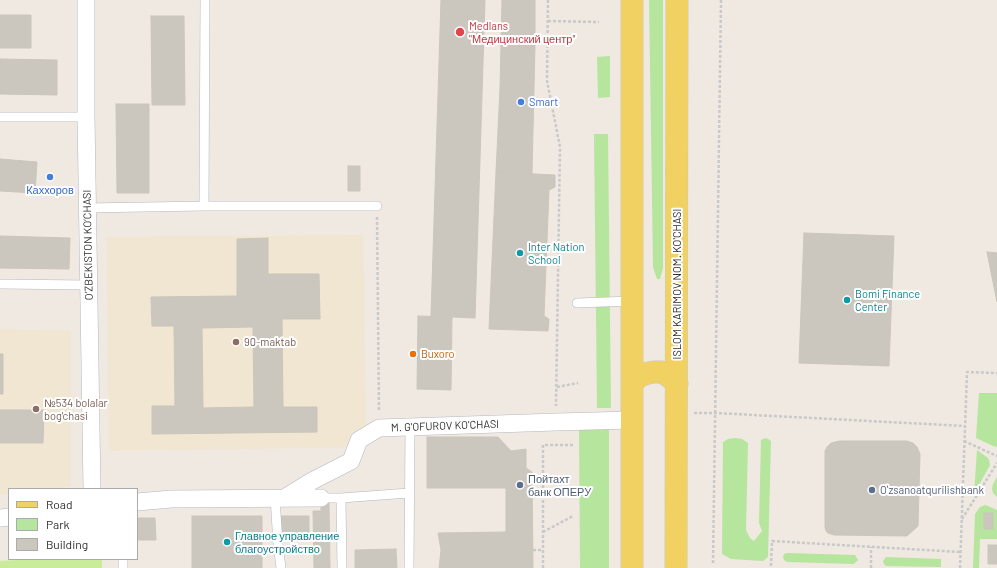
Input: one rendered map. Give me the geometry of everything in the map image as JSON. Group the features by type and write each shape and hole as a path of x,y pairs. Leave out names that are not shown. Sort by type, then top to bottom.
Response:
{"main road":[{"path":"632,0 632,568"},
{"name":"ISLOM KARIMOV NOM. KO'CHASI","path":"676,568 677,0"},
{"path":"632,384 642,375 654,372 661,372 667,375 676,384"}],"street":[{"name":"O‘ZBEKISTON KO‘CHASI","path":"86,0 87,208 92,488"},
{"name":"M. G'OFUROV KO'CHASI","path":"280,497 351,461 359,440 379,428 632,420"},
{"path":"138,502 171,498 321,498"}],"lane":[{"path":"204,206 205,0"},
{"path":"0,116 86,117"},
{"path":"87,208 377,206"},
{"path":"0,284 88,285"},
{"path":"577,303 632,301"},
{"path":"409,568 410,427"},
{"path":"321,498 409,493"},
{"path":"280,497 278,544 281,568"},
{"path":"341,498 342,568"}],"path":[{"path":"548,0 547,81 560,147 556,422"},
{"path":"713,563 721,0"},
{"path":"548,21 600,22"},
{"path":"377,206 379,428"},
{"path":"960,568 967,372 997,373"},
{"path":"557,387 578,383"},
{"path":"676,412 965,426"},
{"path":"964,440 997,456"},
{"path":"543,568 543,445 573,445"},
{"path":"961,520 997,463"},
{"path":"543,532 572,516"},
{"path":"771,566 772,541 960,552"},
{"path":"871,547 871,568"},
{"path":"533,550 543,550"}],"shaded area":[{"name":"90-maktab","path":"363,235 366,447 109,451 107,237"},
{"name":"№534 bolalar bog'chasi","path":"0,329 71,331 71,486 56,488 8,488 8,494 0,495"}],"green space":[{"path":"649,0 663,0 663,268 660,279 657,279 653,267"},
{"path":"610,56 610,97 598,98 597,57"},
{"path":"594,134 608,134 611,408 597,408"},
{"path":"979,393 997,393 997,447 976,438"},
{"path":"609,427 609,568 580,568 579,428"},
{"path":"765,438 771,441 768,557 763,561 731,559 722,554 723,442 728,439 742,439 748,443 746,530 750,538 754,541 762,531 759,523 761,440"},
{"path":"977,450 988,458 990,465 974,494"},
{"path":"997,477 997,497 993,493 992,489"},
{"path":"985,505 997,510 997,539 980,539 979,568 973,568 975,514 980,507"},
{"path":"784,554 855,555 858,560 854,564 787,562 783,557"},
{"path":"886,557 941,559 941,567 886,566 883,561"},
{"path":"102,560 102,568 0,568 0,561"}],"building":[{"path":"441,0 485,0 475,318 431,316"},
{"path":"502,0 535,0 535,46 501,46"},
{"path":"0,15 31,15 31,48 0,48"},
{"path":"151,16 184,16 185,105 152,105"},
{"path":"501,46 535,46 534,88 500,88"},
{"path":"0,59 57,60 57,95 0,94"},
{"path":"500,88 534,88 532,174 496,172"},
{"path":"116,104 149,104 149,193 117,193"},
{"path":"0,159 37,162 35,193 0,191"},
{"path":"348,166 360,166 360,191 348,191"},
{"name":"Inter Nation School","path":"496,172 555,175 555,187 549,190 544,316 549,319 548,331 489,329"},
{"name":"Bomi Finance Center","path":"804,233 894,236 889,366 799,363"},
{"path":"0,236 70,238 69,269 0,268"},
{"path":"268,238 268,274 319,274 320,319 282,319 283,407 317,407 317,432 152,434 152,406 175,406 174,326 152,326 151,297 237,296 237,239","holes":["253,327 254,407 203,408 202,328"]},
{"path":"987,252 997,253 997,302"},
{"path":"418,316 452,317 451,390 417,389"},
{"path":"0,354 3,354 3,394 0,394"},
{"path":"0,410 44,410 43,443 0,443"},
{"path":"427,437 498,437 511,451 526,449 526,468 532,472 533,568 439,568 441,550 438,533 506,532 506,488 427,488"},
{"name":"Oʻzsanoatqurilishbank","path":"840,441 907,441 913,443 917,447 920,454 918,526 907,536 834,535 826,531 825,451 831,443"},
{"path":"321,502 329,502 330,568 314,568 313,511 321,511"},
{"path":"984,513 993,513 993,529 984,529"},
{"name":"Главное управление благоустройство","path":"192,516 262,516 262,568 192,568"},
{"path":"280,516 309,516 309,537 279,537"},
{"path":"138,518 155,518 156,540 138,540"},
{"path":"988,545 997,545 997,564 988,564"},
{"path":"396,549 397,568 355,568 355,550"}],"place":[{"name":"Medlans \"Медицинский центр\"","path":"460,32"},
{"name":"Smart","path":"521,102"},
{"name":"Каххоров","path":"50,177"},
{"name":"Inter Nation School","path":"520,253"},
{"name":"Bomi Finance Center","path":"847,300"},
{"name":"90-maktab","path":"236,342"},
{"name":"Buxoro","path":"413,354"},
{"name":"№534 bolalar bog'chasi","path":"36,409"},
{"name":"Пойтахт банк ОПЕРУ","path":"520,485"},
{"name":"Oʻzsanoatqurilishbank","path":"872,490"},
{"name":"Главное управление благоустройство","path":"227,542"}]}
